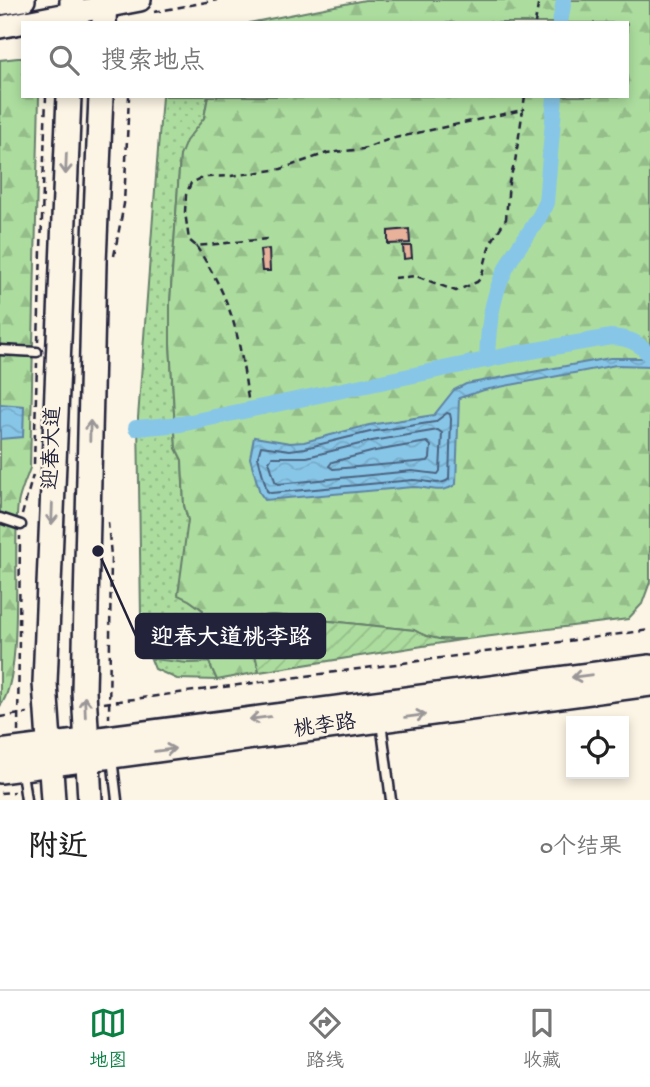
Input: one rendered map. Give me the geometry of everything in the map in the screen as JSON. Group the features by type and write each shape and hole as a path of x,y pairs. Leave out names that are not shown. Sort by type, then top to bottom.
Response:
{"main road":[{"name":"迎春大道","path":"53,800 45,683 69,98"},
{"name":"迎春大道","path":"90,800 98,749 85,705 94,263 101,98"},
{"path":"68,131 100,132"},
{"path":"48,601 86,603"},
{"name":"桃李路","path":"10,760 380,711 650,667"},
{"name":"桃李路","path":"380,711 650,684"}],"street":[{"path":"0,4 24,0"},
{"path":"29,21 72,12 105,10 140,0"},
{"path":"0,27 21,23"}],"lane":[{"path":"0,350 37,352"},
{"path":"0,518 21,525"},
{"path":"380,711 391,800"},
{"path":"98,749 117,800"},
{"path":"10,760 26,800"}],"path":[{"path":"535,21 539,0"},
{"path":"10,760 18,714 21,525 23,506 33,475 46,98"},
{"path":"113,264 124,204 129,98"},
{"path":"394,278 416,276 456,291 481,278 490,244 508,211 509,182 515,162 525,98"},
{"path":"248,399 240,341 233,317 216,277 196,246 189,240 185,212 186,195 191,183 204,177 281,169 327,153 363,149 390,139 522,110"},
{"path":"196,246 267,239"},
{"path":"98,749 109,702 111,556 107,512"},
{"path":"85,705 650,630"},
{"path":"0,717 46,710"}],"green space":[{"path":"365,0 650,0 650,582 642,604 628,619 452,640 427,636 414,630 273,615 264,616 252,640 259,672 217,680 209,662 187,663 153,659 174,623 201,620 203,610 178,595 188,520 184,505 182,460 176,448 170,303 180,156 186,141 204,118 208,98 629,98 629,21 259,21"},
{"path":"21,58 21,98 39,98 30,468 18,504 13,668 8,691 0,706 0,60"},
{"path":"162,98 208,98 204,118 180,156 170,303 170,343 176,448 182,460 184,505 188,520 189,600 203,610 187,663 209,662 217,680 177,679 155,669 147,649 141,616 138,418"},
{"path":"264,616 414,630 439,639 467,639 259,672 252,640 255,622"}],"water":[{"path":"610,358 650,358 650,366 616,365 484,390 459,398 456,484 446,489 413,487 265,500 260,493 250,458 254,437 290,443 304,442 369,425 434,415 454,390 466,384"},
{"path":"0,404 24,406 23,437 0,439"}],"building":[{"path":"409,229 410,243 388,244 388,231"},
{"path":"403,246 411,246 412,258 404,259"},
{"path":"269,249 270,271 262,271 260,250"}],"waterway":[{"path":"560,21 564,0"},
{"path":"487,360 490,318 496,292 507,266 546,203 555,98"},
{"path":"136,428 181,424 514,354 611,337 633,342 650,355"}],"place":[{"name":"迎春大道桃李路","path":"98,551"}]}
